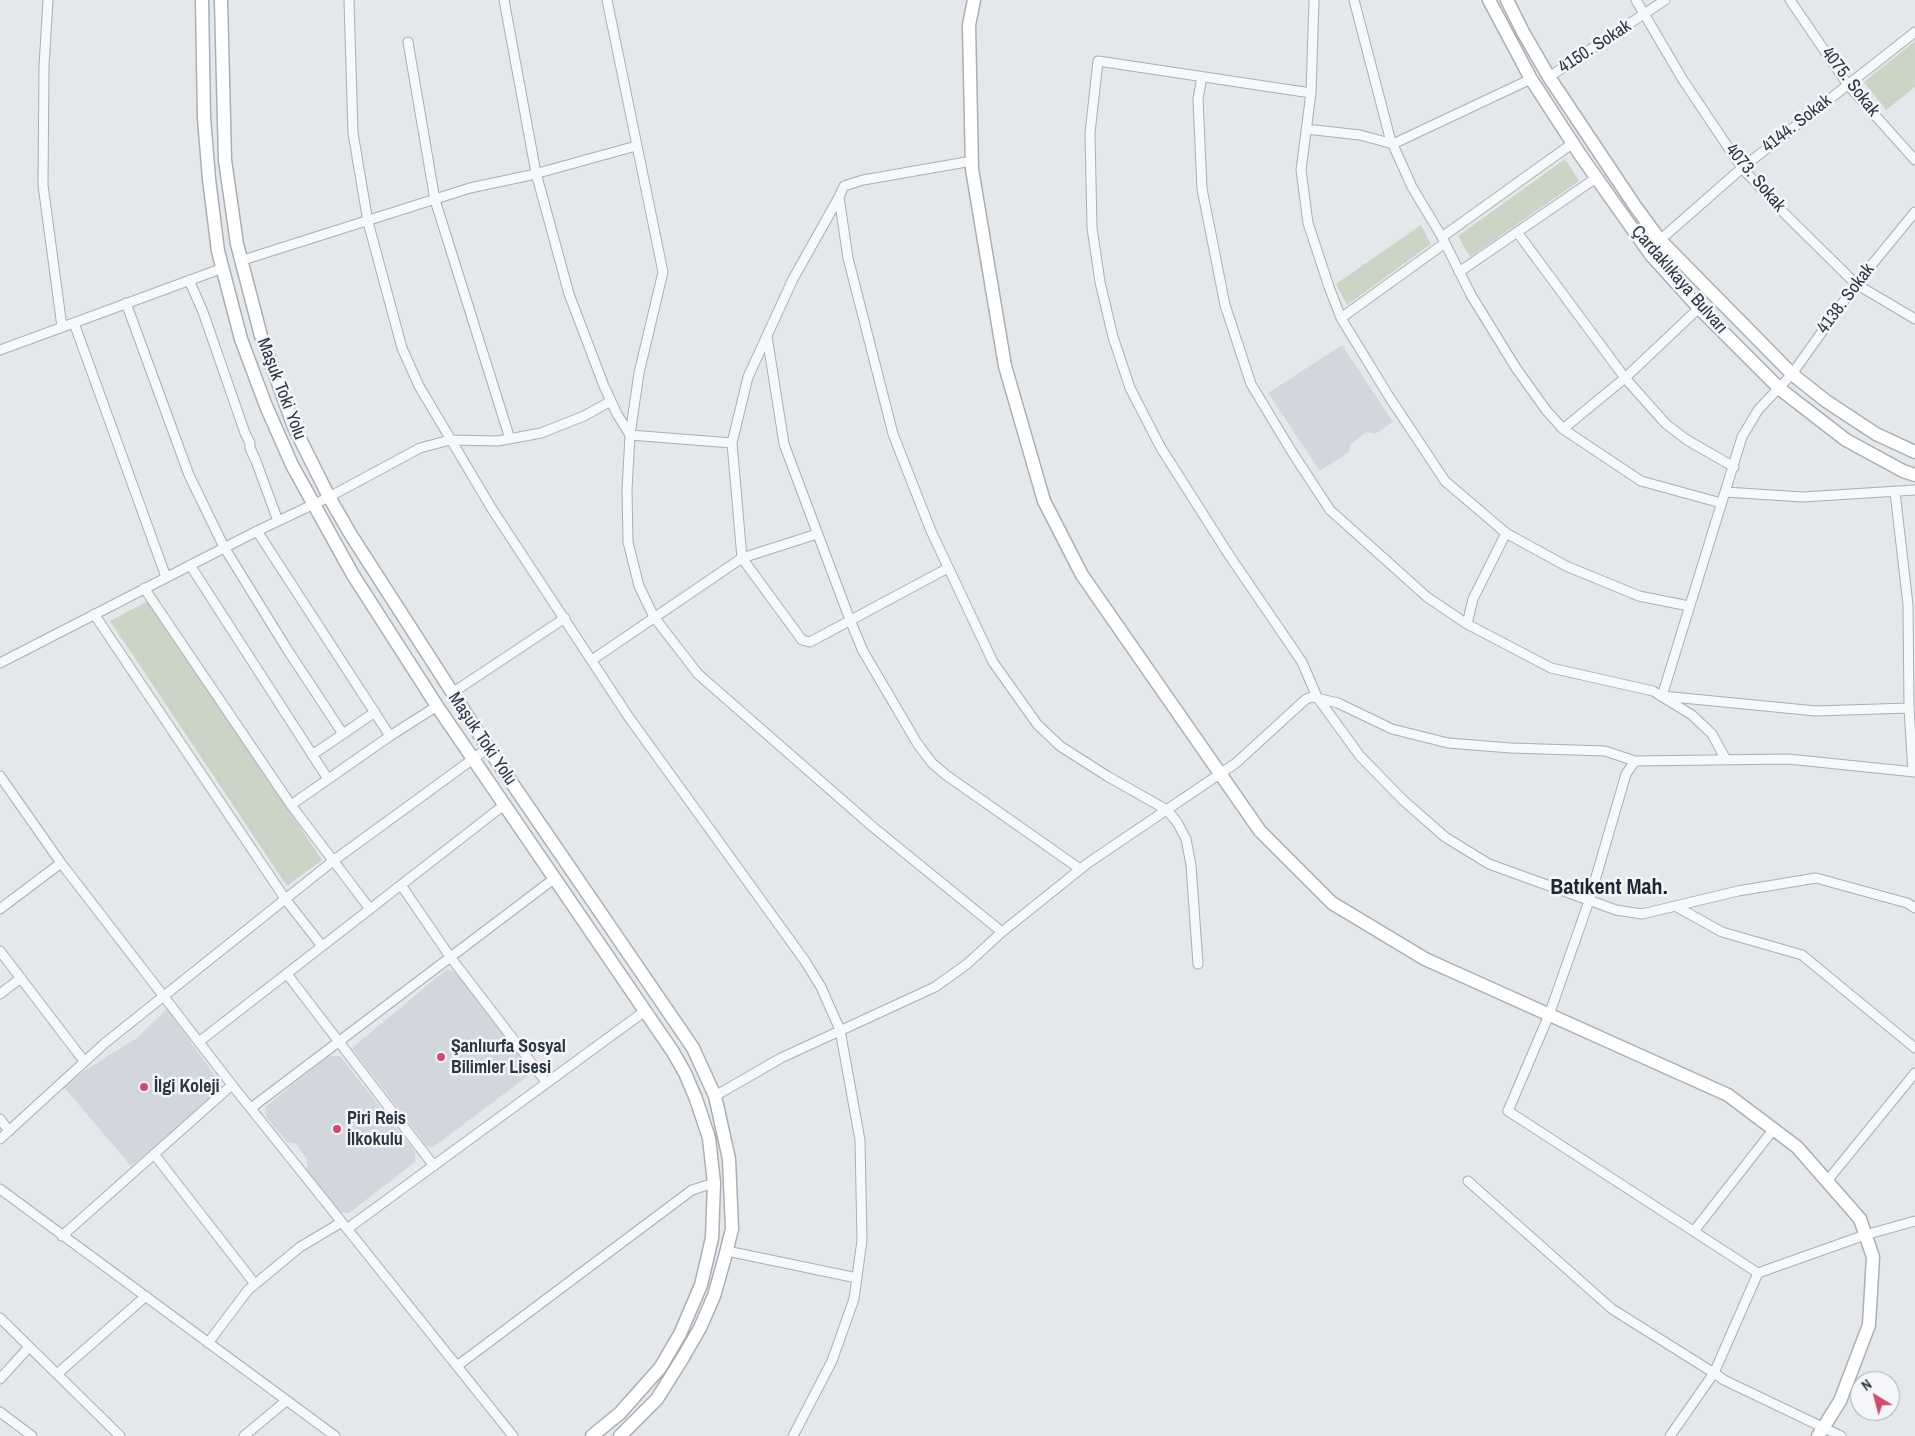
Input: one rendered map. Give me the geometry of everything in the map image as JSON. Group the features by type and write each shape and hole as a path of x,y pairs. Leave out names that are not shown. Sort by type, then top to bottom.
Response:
{"main road":[{"path":"202,0 204,118 218,251 241,339 263,398 292,465 353,575 437,706 472,760 646,1012 685,1073 709,1138 714,1183 712,1238 701,1285 680,1334 660,1368 620,1413 592,1436"},
{"name":"Maşuk Toki Yolu","path":"221,0 225,160 232,216 240,261 261,336 294,427 328,497 488,748 693,1048 715,1096 729,1159 732,1229 727,1251 714,1296 700,1328 657,1399 620,1436"},
{"path":"974,0 969,25 972,161 1004,366 1044,501 1082,576 1260,831 1332,903 1424,959 1728,1095 1797,1147 1860,1219 1873,1257 1869,1325 1840,1401 1820,1431"},
{"name":"Çardaklıkaya Bulvarı","path":"1489,0 1531,78 1596,178 1651,255 1700,308 1780,388 1846,440 1903,471 1915,475"},
{"name":"Çardaklıkaya Bulvarı","path":"1507,0 1549,77 1635,206 1660,240 1792,374 1826,401 1876,434 1915,452"}],"street":[{"path":"48,0 44,66 43,185 62,327"},
{"path":"349,0 353,133 368,222 402,348 419,386 492,508 628,716 805,961 821,987 840,1030 860,1140 862,1240 854,1299 832,1361 793,1436"},
{"path":"504,0 536,173 569,294 611,401 630,435"},
{"path":"607,0 663,272 639,373 630,435 627,490 628,542 639,586 654,617 698,674 873,827 1002,932"},
{"path":"1314,0 1311,93 1301,170 1308,223 1341,318 1388,395 1445,481 1506,533 1566,566 1639,596 1689,606"},
{"path":"1354,0 1393,144 1412,187 1443,240 1471,295 1516,368 1546,410 1563,429 1641,481 1721,503"},
{"name":"4073. Sokak","path":"1636,0 1683,80 1742,168 1785,214 1856,284 1915,319"},
{"name":"4150. Sokak","path":"1549,77 1666,0"},
{"name":"4075. Sokak","path":"1790,0 1848,85 1915,160"},
{"name":"4144. Sokak","path":"1660,240 1742,168 1915,32"},
{"path":"408,42 435,200 510,439"},
{"path":"1311,93 1098,61 1090,133 1092,228 1100,282 1113,337 1130,388 1161,448 1229,555 1302,662 1317,697 1360,756 1403,800 1446,837 1489,864 1616,910 1642,914 1738,891 1816,878 1907,903 1915,908"},
{"path":"1202,77 1198,100 1202,189 1225,306 1251,384 1330,510 1427,597 1467,624 1552,668 1653,690 1692,715 1712,734 1726,760"},
{"path":"1306,129 1360,135 1393,144 1531,78"},
{"path":"1341,318 1573,144"},
{"path":"240,261 368,222 470,188 536,173 636,146"},
{"path":"948,568 810,642 802,640 742,558 732,443 748,377 793,279 844,186 863,180 972,161"},
{"path":"1459,272 1596,178"},
{"path":"839,196 848,258 893,434 930,531 993,662 1037,724 1060,746 1107,776 1167,810 1177,822 1186,839 1191,865 1198,964"},
{"name":"4138. Sokak","path":"1662,696 1742,437 1758,410 1792,374 1856,284 1915,212"},
{"path":"1517,232 1625,378 1666,424 1687,440 1734,467"},
{"path":"0,350 223,268"},
{"path":"189,280 204,312 250,443 250,448 278,521"},
{"path":"126,303 189,476 224,547 287,649 343,734"},
{"path":"1563,429 1625,378 1700,308"},
{"path":"74,323 166,577"},
{"path":"767,336 784,444 863,651 902,718 932,763 946,775 1080,869"},
{"path":"0,663 257,530 328,497 420,448 450,440 498,441 541,433 584,416 611,401"},
{"path":"630,435 732,443"},
{"path":"1725,492 1803,497 1915,490"},
{"path":"715,1096 781,1058 840,1030 889,1010 935,987 967,964 1002,932 1080,869 1236,763 1306,699 1317,697 1338,703 1388,728 1448,743 1511,748 1605,750 1635,761 1788,759 1914,772 1909,708 1908,605 1895,492"},
{"path":"257,530 390,736"},
{"path":"1467,624 1473,599 1506,533"},
{"path":"592,660 742,558 817,534"},
{"path":"190,565 328,779"},
{"path":"144,588 291,805 370,909"},
{"path":"94,614 286,900 322,946"},
{"path":"452,693 564,618"},
{"path":"1662,696 1816,711 1909,708"},
{"path":"291,805 390,736 437,706"},
{"path":"312,755 375,712"},
{"path":"0,1139 84,1061 164,996 333,861 488,748"},
{"path":"1635,761 1626,774 1589,901 1549,1015 1508,1111 1758,1273"},
{"path":"0,776 61,863 232,1084 513,1436"},
{"path":"200,1041 504,805"},
{"path":"0,909 61,863"},
{"path":"251,1108 555,878"},
{"path":"401,885 450,958 547,1083"},
{"path":"1675,906 1722,932 1802,955 1915,1048"},
{"path":"0,951 84,1061"},
{"path":"286,974 434,1166"},
{"path":"0,994 21,978"},
{"path":"208,1343 248,1290 300,1247 344,1226 434,1166 646,1012"},
{"path":"1827,1181 1915,1073"},
{"path":"62,1236 232,1084"},
{"path":"0,1119 10,1131"},
{"path":"1694,1231 1773,1130"},
{"path":"154,1154 255,1284"},
{"path":"1468,1181 1612,1309 1724,1380 1820,1431 1841,1436"},
{"path":"457,1366 692,1190 714,1183"},
{"path":"0,1189 335,1436"},
{"path":"1670,1436 1714,1373 1758,1273 1865,1235 1915,1221"},
{"path":"727,1251 857,1278"},
{"path":"57,1374 146,1296"},
{"path":"0,1318 120,1436"},
{"path":"0,1379 29,1347"},
{"path":"244,1436 286,1401"},
{"path":"0,1412 32,1436"}],"shaded area":[{"path":"1342,345 1393,422 1375,434 1366,432 1350,445 1349,452 1320,471 1268,393"},
{"name":"Şanlıurfa Sosyal Bilimler Lisesi","path":"447,969 457,973 530,1067 528,1076 432,1148 426,1145 352,1048"},
{"name":"İlgi Koleji","path":"167,1009 225,1090 131,1166 62,1085 137,1038"},
{"name":"Piri Reis İlkokulu","path":"329,1056 340,1056 415,1152 415,1162 349,1213 341,1213 307,1170 307,1159 295,1143 287,1142 266,1117 265,1107"}],"green space":[{"path":"1915,41 1915,87 1886,110 1864,82"},
{"path":"1565,159 1579,181 1470,257 1458,236"},
{"path":"1421,225 1431,244 1347,305 1336,284"},
{"path":"148,601 322,860 287,886 110,621"}],"place":[{"name":"Şanlıurfa Sosyal Bilimler Lisesi","path":"441,1057"},
{"name":"İlgi Koleji","path":"144,1087"},
{"name":"Piri Reis İlkokulu","path":"337,1129"}],"district":[{"name":"Batıkent Mah.","path":"1609,888"}]}
